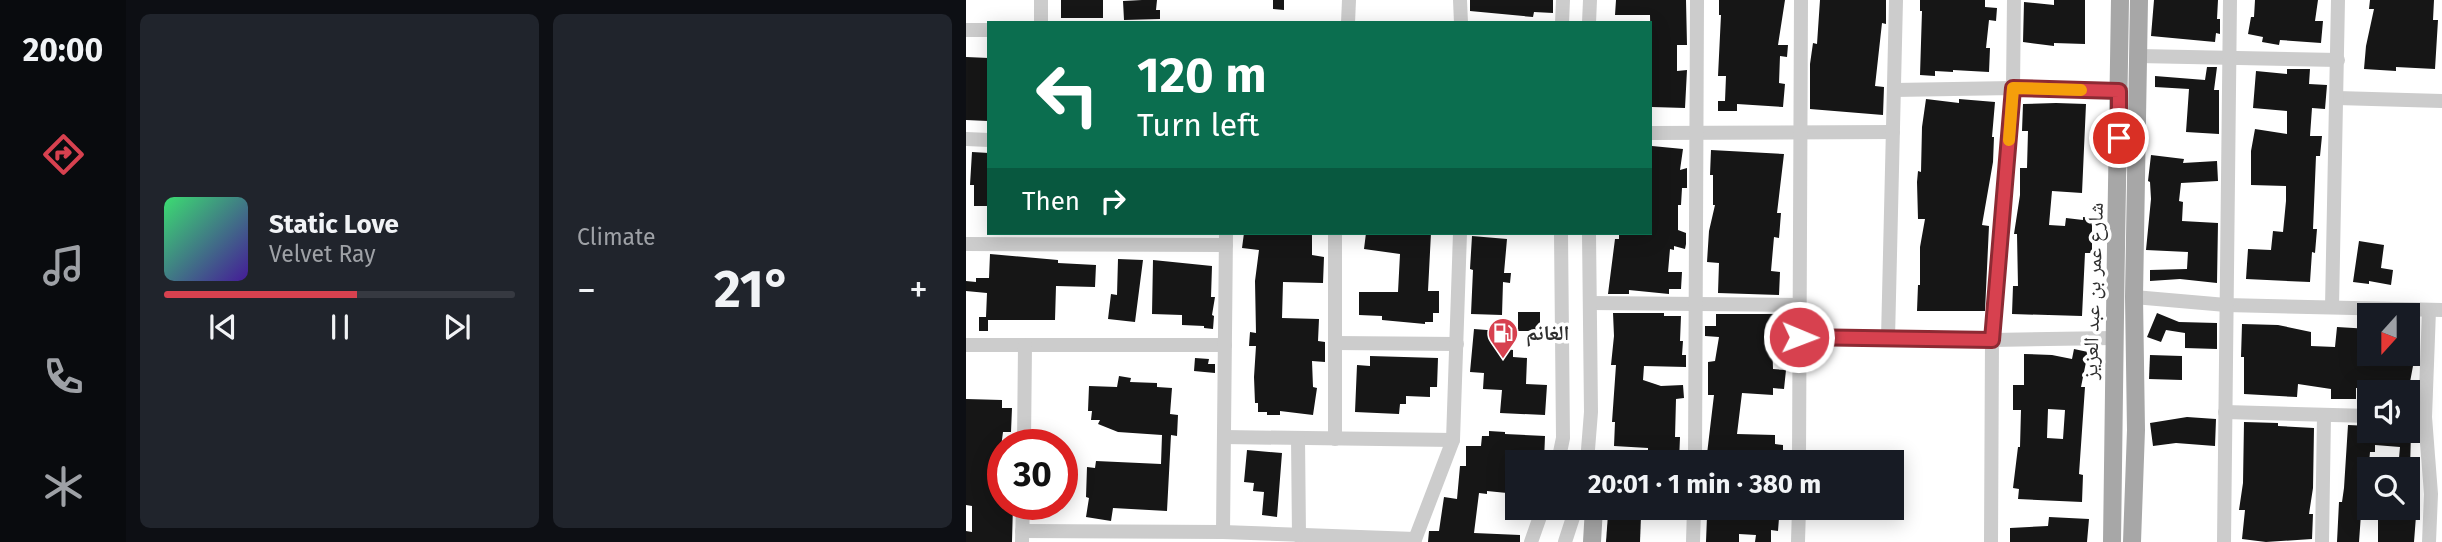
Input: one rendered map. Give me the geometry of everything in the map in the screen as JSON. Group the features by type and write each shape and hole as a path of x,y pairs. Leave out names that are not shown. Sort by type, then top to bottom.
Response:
{"main road":[{"name":"شارع عمر بن عبد العزيز","path":"2112,542 2120,0"},
{"name":"شارع عمر بن عبد العزيز","path":"2132,542 2136,430 2134,297 2139,0"},
{"path":"1592,542 1593,520"}],"street":[{"path":"1041,0 1041,21"},
{"path":"1348,21 1349,0"},
{"path":"1460,0 1461,21"},
{"path":"1562,21 1563,0"},
{"path":"1589,21 1590,0"},
{"path":"1695,450 1697,0"},
{"path":"1799,450 1801,0"},
{"path":"1888,339 1896,0"},
{"path":"1991,542 1992,340 2013,88 2014,0"},
{"path":"2224,542 2230,0"},
{"path":"2332,307 2338,0"},
{"path":"966,30 987,30"},
{"path":"2138,56 2338,60"},
{"path":"1894,90 2013,88 2119,91"},
{"path":"2337,98 2442,101"},
{"path":"1652,133 1893,132"},
{"path":"966,139 987,140"},
{"path":"1335,235 1335,439"},
{"path":"1022,537 1223,533 1414,540 1452,440 1460,235"},
{"path":"1560,450 1563,438 1561,235"},
{"path":"1588,450 1591,412 1589,235"},
{"path":"966,244 1226,239 1223,533"},
{"path":"2134,297 2226,306 2435,310 2425,417 2437,494 2429,542"},
{"path":"1590,303 1799,305"},
{"path":"1799,337 1992,340 2113,338"},
{"path":"1335,343 1457,344"},
{"path":"966,345 1225,345"},
{"path":"1024,429 1025,345"},
{"path":"2225,412 2357,416"},
{"path":"2322,542 2324,415"},
{"path":"2420,417 2425,417"},
{"path":"1224,437 1452,440"},
{"path":"1298,438 1299,536"},
{"path":"1531,542 1539,520"},
{"path":"1565,542 1572,520"},
{"path":"1693,542 1694,520"},
{"path":"1798,542 1799,520"}],"building":[{"path":"1061,0 1103,0 1103,18 1061,18"},
{"path":"1157,0 1156,10 1160,10 1160,19 1124,20 1123,1"},
{"path":"1273,0 1284,0 1284,10 1273,9"},
{"path":"1470,0 1553,0 1553,13 1534,12 1533,17 1470,11"},
{"path":"1616,0 1686,0 1687,45 1677,45 1677,71 1687,70 1685,108 1652,107 1650,15 1615,15"},
{"path":"1719,0 1785,0 1778,45 1788,45 1787,57 1780,56 1779,83 1785,84 1783,107 1737,104 1737,111 1718,111 1718,101 1725,101 1726,76 1718,76 1721,15"},
{"path":"1820,0 1886,0 1886,24 1882,23 1875,86 1884,87 1883,115 1810,109 1810,64 1813,43 1817,44"},
{"path":"1920,0 1985,0 1985,7 1997,8 1996,21 1989,20 1986,48 1990,48 1989,72 1953,70 1935,71 1935,76 1920,75"},
{"path":"2054,0 2085,0 2085,44 2054,43 2054,46 2023,42 2024,2 2054,5"},
{"path":"2154,0 2218,0 2217,19 2220,19 2220,34 2216,33 2215,42 2151,36"},
{"path":"2255,0 2318,0 2315,21 2323,21 2321,43 2280,40 2279,45 2262,42 2263,37 2248,34 2251,17 2254,17"},
{"path":"2370,0 2434,0 2433,20 2438,20 2435,69 2364,69 2374,9 2369,9"},
{"path":"966,57 987,58 987,121 966,120"},
{"path":"2207,67 2217,67 2214,90 2219,90 2219,134 2186,132 2189,89 2155,87 2155,76 2205,80"},
{"path":"2287,69 2310,69 2309,84 2327,85 2325,109 2312,108 2310,136 2322,136 2320,156 2316,156 2313,229 2317,229 2310,282 2246,279 2248,249 2271,250 2273,231 2283,232 2286,201 2286,186 2251,185 2251,151 2255,129 2287,134 2287,111 2253,108 2256,71 2287,74"},
{"path":"1926,99 1959,103 1959,99 1995,102 1993,162 1982,225 1989,226 1985,311 1917,311 1920,247 1925,219 1918,219 1917,182 1918,171 1921,172"},
{"path":"2023,104 2086,104 2082,193 2052,191 2049,225 2065,226 2066,218 2092,218 2092,253 2085,253 2082,316 2012,314 2013,286 2018,286 2017,234 2014,234 2020,195 2020,168 2027,168 2028,131 2022,131"},
{"path":"1652,146 1683,149 1680,170 1687,168 1687,188 1682,188 1681,205 1678,205 1678,230 1686,233 1686,244 1685,249 1674,246 1674,250 1670,249 1668,272 1682,272 1681,289 1669,289 1669,294 1629,290 1629,294 1608,294 1615,239 1619,239 1619,235 1652,235"},
{"path":"1711,150 1784,154 1777,213 1781,213 1779,238 1774,237 1771,271 1780,272 1779,295 1718,293 1719,263 1707,262 1709,231 1715,205 1713,175 1710,175"},
{"path":"972,152 987,153 987,206 974,206 974,185 970,185"},
{"path":"2151,155 2184,159 2183,163 2217,161 2218,181 2181,183 2179,201 2183,202 2182,221 2218,223 2217,283 2180,279 2150,281 2150,270 2187,269 2188,252 2146,250 2151,199 2148,181"},
{"path":"1244,235 1312,235 1312,255 1324,257 1323,283 1283,282 1282,318 1319,319 1318,341 1325,342 1325,362 1312,361 1313,387 1317,388 1313,415 1280,411 1280,415 1267,415 1267,412 1258,412 1254,377 1256,346 1249,346 1250,332 1256,333 1255,281 1259,250 1242,248"},
{"path":"1366,235 1431,235 1428,291 1439,291 1439,313 1433,313 1433,322 1425,324 1382,320 1382,316 1359,315 1359,292 1398,292 1400,254 1364,249"},
{"path":"1472,236 1507,239 1504,273 1511,273 1510,283 1503,282 1502,315 1471,314"},
{"path":"2359,241 2384,245 2381,268 2393,270 2391,285 2369,281 2369,284 2353,282"},
{"path":"990,254 1096,265 1095,287 1056,286 1055,320 988,320 988,331 979,331 979,317 986,317 987,293 966,291 966,281 976,282 976,278 989,278"},
{"path":"1118,259 1143,260 1135,322 1108,319 1111,294 1117,295"},
{"path":"1153,260 1212,266 1211,297 1215,297 1213,329 1182,325 1182,315 1152,314"},
{"path":"1518,312 1540,312 1540,331 1518,331"},
{"path":"1613,313 1664,313 1664,316 1681,316 1680,341 1683,341 1682,355 1686,355 1686,367 1644,366 1643,380 1661,386 1683,385 1684,398 1676,399 1675,437 1680,437 1679,450 1614,446 1615,422 1612,422 1616,365 1611,365"},
{"path":"2157,313 2179,322 2217,323 2217,349 2185,348 2185,333 2166,330 2161,342 2147,337"},
{"path":"1716,314 1779,314 1778,337 1772,337 1773,369 1786,370 1784,389 1773,388 1773,395 1742,393 1737,434 1775,435 1775,444 1783,445 1783,450 1707,450 1714,395 1708,395 1708,362 1715,361 1719,337 1705,336 1705,326 1716,326"},
{"path":"2242,324 2278,325 2311,332 2311,346 2335,347 2337,327 2357,328 2357,366 2413,366 2410,380 2357,380 2356,399 2331,399 2331,389 2298,384 2297,397 2244,394 2244,357 2241,357"},
{"path":"1474,329 1500,331 1499,348 1513,350 1513,357 1527,358 1526,384 1547,385 1545,415 1500,413 1502,390 1483,389 1484,373 1470,372"},
{"path":"2074,349 2088,352 2081,387 2085,387 2079,474 2083,475 2082,502 2018,499 2019,489 2013,488 2020,447 2021,410 2013,410 2013,385 2024,385 2024,354 2072,359","holes":["2048,409 2065,410 2063,439 2047,438"]},
{"path":"2150,355 2182,356 2182,380 2149,379"},
{"path":"1370,356 1438,358 1437,387 1430,387 1430,397 1406,396 1406,404 1400,404 1399,414 1355,412 1357,365 1370,366"},
{"path":"1195,358 1209,359 1208,364 1215,364 1215,373 1194,371"},
{"path":"1119,376 1131,378 1130,382 1157,383 1157,387 1172,388 1170,414 1178,415 1177,436 1171,435 1167,511 1113,508 1111,521 1086,517 1089,498 1086,497 1087,467 1095,468 1096,461 1161,464 1162,435 1118,432 1098,424 1100,420 1091,420 1092,411 1088,411 1089,386 1117,387"},
{"path":"966,399 1002,400 1002,408 1012,408 1011,429 987,429 987,520 1013,520 1012,542 966,542 966,531 972,532 972,506 966,505"},
{"path":"2187,417 2216,419 2215,446 2176,443 2153,446 2150,423"},
{"path":"2244,422 2314,428 2313,488 2309,514 2313,514 2312,539 2266,542 2242,539 2245,510 2239,510 2243,483"},
{"path":"2348,425 2357,425 2357,443 2411,443 2410,457 2399,457 2400,447 2375,445 2375,452 2370,452 2370,457 2357,457 2359,542 2337,542 2339,502 2342,502"},
{"path":"1489,431 1545,436 1544,450 1505,450 1505,493 1479,493 1474,533 1520,535 1520,542 1428,542 1429,531 1439,531 1444,497 1457,499 1460,466 1466,466 1466,446 1481,446 1482,436 1489,436"},
{"path":"1247,450 1282,453 1277,517 1262,515 1264,492 1253,491 1254,483 1244,482"},
{"path":"2049,517 2089,519 2087,542 2010,542 2010,528 2048,526"},
{"path":"1608,520 1641,520 1640,542 1606,542"},
{"path":"1707,520 1779,520 1778,531 1771,530 1771,542 1755,542 1756,535 1739,534 1739,542 1706,542"},
{"path":"2378,520 2416,520 2414,542 2378,542"}],"slow traffic":[{"path":"2009,140 2013,88 2081,90"}],"place":[{"name":"الغانم","path":"1503,360"}],"route":[{"path":"1799,337 1992,340 2013,88 2119,91 2119,138"}]}
